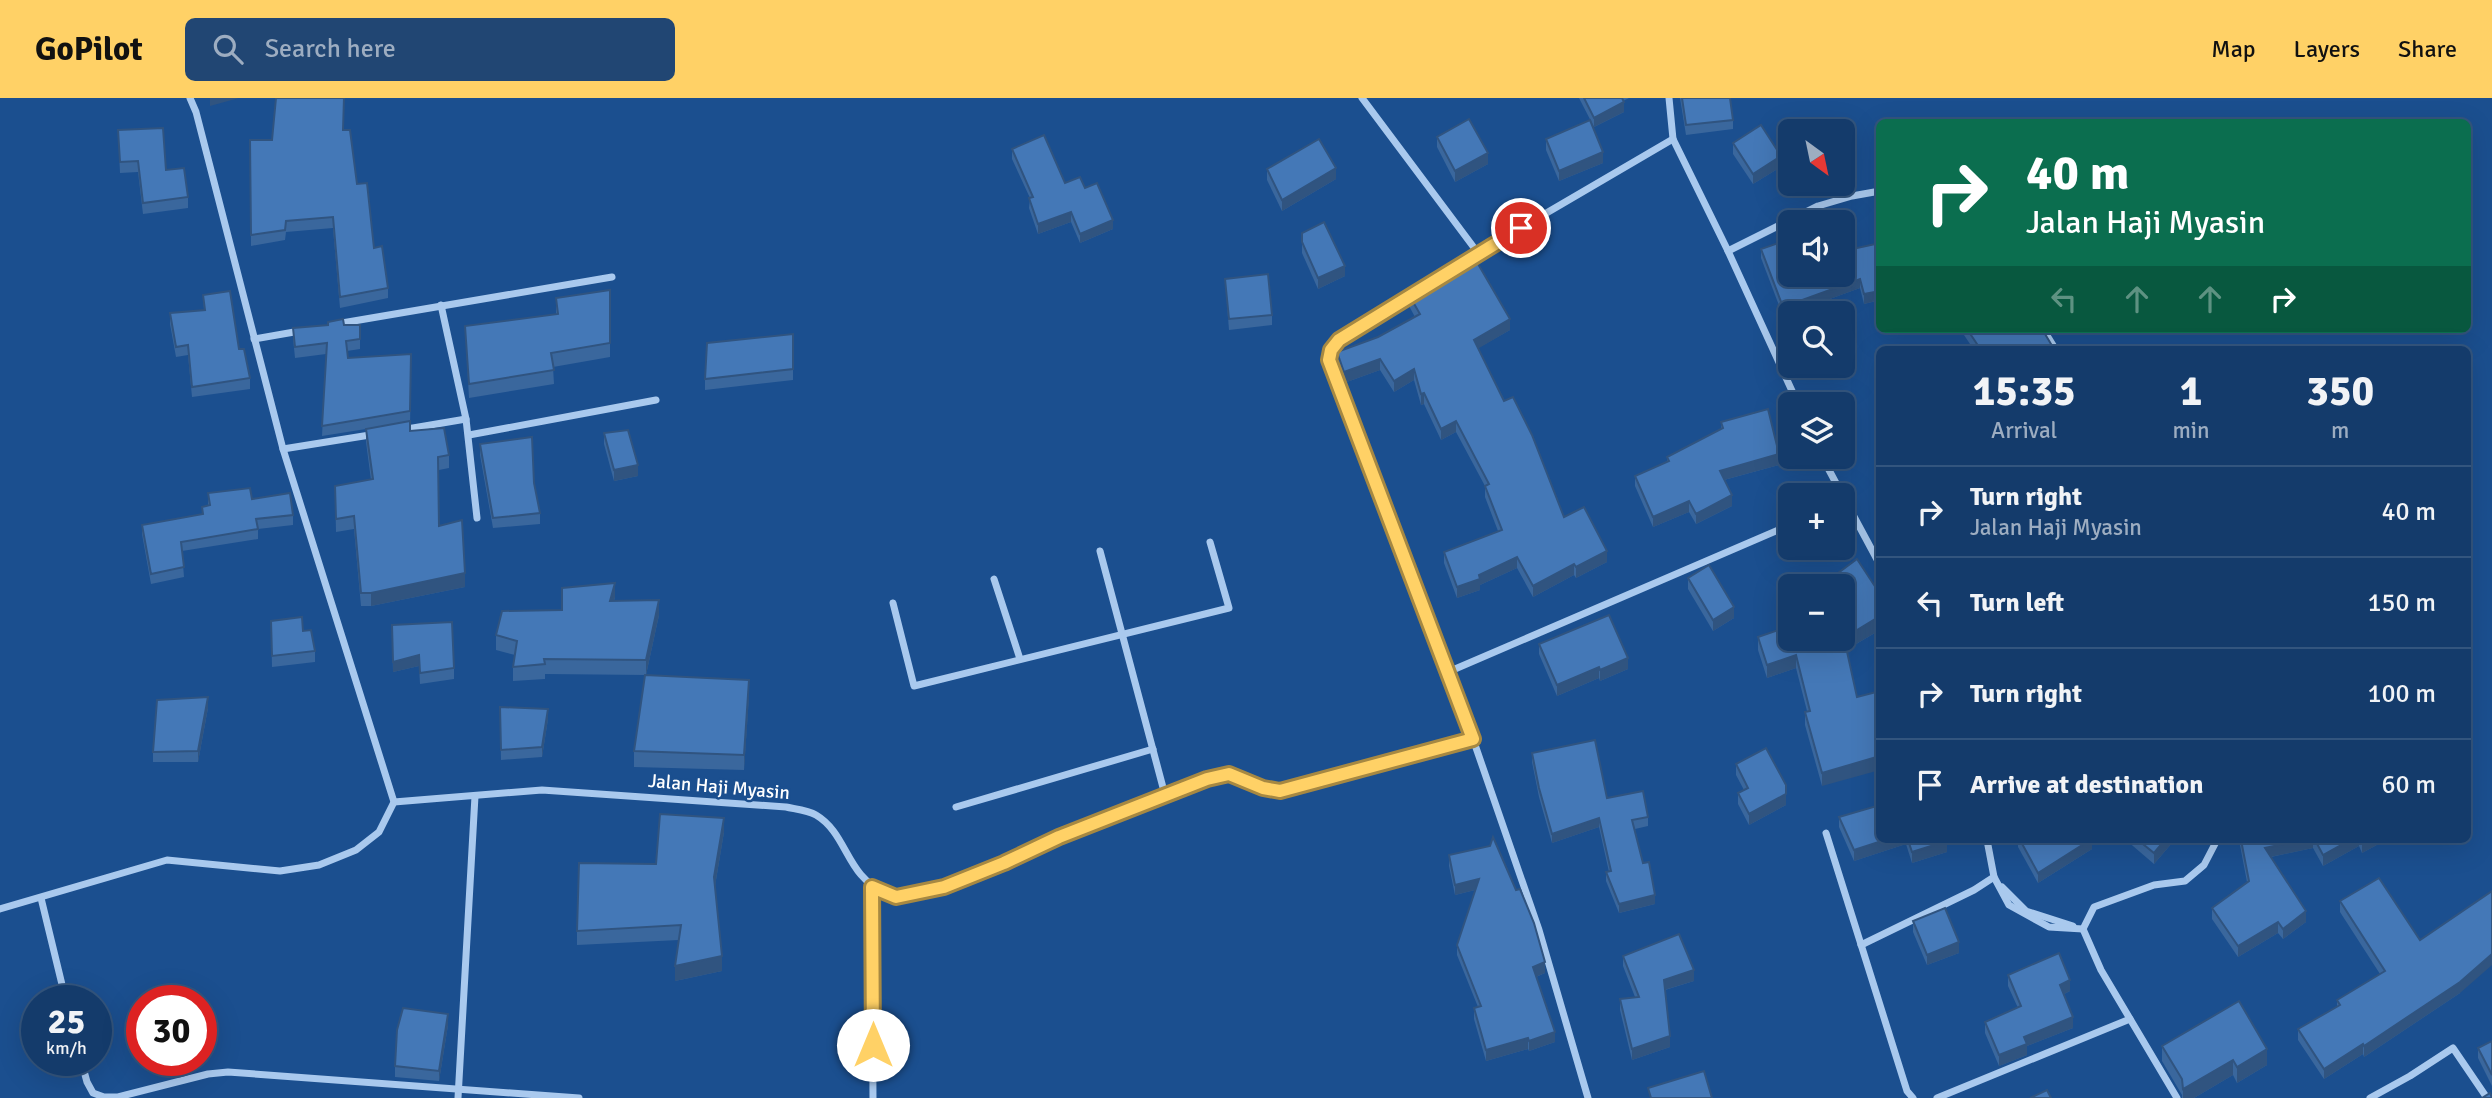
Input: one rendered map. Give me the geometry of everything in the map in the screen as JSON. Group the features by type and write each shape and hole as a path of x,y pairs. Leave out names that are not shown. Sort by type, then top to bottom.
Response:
{"street":[{"path":"0,909 167,860 280,871 319,865 356,850 379,832 394,802 283,449 196,112 190,98"},
{"path":"1362,98 1478,253"},
{"path":"1669,98 1673,139 1793,392"},
{"path":"1431,283 1673,139"},
{"path":"1728,251 1818,206 1876,192"},
{"path":"321,327 612,277"},
{"path":"1420,291 1339,340 1331,350 1329,360 1473,739 1539,930 1588,1098"},
{"path":"441,305 469,435 477,518"},
{"path":"254,339 307,330"},
{"path":"469,435 656,400"},
{"path":"283,449 466,419"},
{"path":"1855,521 1876,558"},
{"path":"1447,672 1778,530"},
{"path":"893,603 914,686 1229,608 1210,542"},
{"path":"1100,551 1165,795"},
{"path":"995,579 1020,659"},
{"path":"873,1098 872,887 896,897 944,887 1059,837 1207,779 1229,774 1263,788 1280,791 1473,739"},
{"path":"956,807 1153,749"},
{"name":"Jalan Haji Myasin","path":"394,802 542,790 786,807 815,814 829,826 860,876 872,887"},
{"path":"458,1098 475,796"},
{"path":"1826,833 1907,1091 1913,1098"},
{"path":"1988,843 1994,877 2026,911 2083,929 2101,971 2177,1098"},
{"path":"2083,929 2094,907 2154,885 2185,881 2204,865 2215,843"},
{"path":"1861,945 1974,890 1994,877"},
{"path":"41,898 62,985"},
{"path":"1937,1098 2130,1019"},
{"path":"2370,1098 2453,1048 2487,1098"},
{"path":"85,1076 93,1093 104,1097 118,1097 208,1074 228,1072 579,1098"}],"building":[{"path":"276,98 344,98 343,130 350,130 357,184 367,183 374,248 382,246 388,288 340,297 333,217 286,221 285,230 251,235 250,140 272,140"},
{"path":"1584,98 1622,98 1624,102 1594,118"},
{"path":"1682,98 1730,98 1733,120 1686,125"},
{"path":"1469,119 1488,153 1455,171 1437,137"},
{"path":"1590,120 1603,152 1559,171 1546,139"},
{"path":"1761,125 1778,151 1778,158 1753,174 1733,143"},
{"path":"163,128 166,170 184,168 188,197 143,203 138,161 120,162 118,130"},
{"path":"1044,135 1065,183 1080,177 1085,188 1097,183 1113,220 1080,234 1071,212 1038,224 1029,198 1033,197 1012,149"},
{"path":"1319,139 1336,168 1282,200 1267,169"},
{"path":"1324,222 1345,266 1318,278 1302,242 1302,233"},
{"path":"1778,243 1778,287 1838,287 1800,301 1781,301 1761,249"},
{"path":"1876,244 1876,292 1864,294 1860,279 1855,281 1855,248"},
{"path":"1474,257 1510,319 1474,340 1504,401 1513,397 1532,435 1564,517 1584,507 1607,551 1576,567 1574,564 1533,586 1517,557 1479,575 1480,579 1457,587 1444,552 1502,530 1485,486 1489,484 1456,421 1441,429 1424,393 1421,394 1414,369 1394,381 1380,359 1344,372 1337,352 1378,337 1420,314 1409,295"},
{"path":"1268,274 1272,315 1229,319 1225,279"},
{"path":"610,290 610,343 551,353 554,370 469,384 465,326 558,314 556,298"},
{"path":"230,291 239,349 244,349 250,378 192,387 188,345 176,347 170,313 205,310 203,295"},
{"path":"343,319 344,325 360,325 360,339 346,341 348,358 411,354 410,411 322,426 327,343 295,347 293,328 328,325 328,322"},
{"path":"1970,333 2044,333 2052,346 1978,346"},
{"path":"793,334 793,369 705,379 707,343"},
{"path":"1768,409 1778,454 1720,471 1732,495 1696,514 1689,501 1653,517 1635,476 1669,461 1667,457 1723,428 1721,422"},
{"path":"410,421 410,431 444,428 449,455 438,457 439,526 462,520 465,573 361,593 354,516 336,519 335,486 373,479 366,429"},
{"path":"628,430 638,465 614,470 604,433"},
{"path":"532,437 534,483 540,513 493,518 480,444"},
{"path":"250,488 252,499 290,493 293,515 256,519 258,529 181,542 184,567 151,574 142,525 203,514 202,507 210,505 208,493"},
{"path":"1857,559 1876,588 1876,618 1855,631 1855,574 1837,574"},
{"path":"1709,565 1734,607 1713,620 1688,578"},
{"path":"615,583 610,601 659,600 646,660 544,659 545,664 513,667 517,641 496,635 502,611 562,610 562,588"},
{"path":"1609,615 1628,658 1557,685 1539,644"},
{"path":"302,617 303,631 311,630 315,651 272,656 271,621"},
{"path":"452,622 454,668 420,673 419,655 393,662 392,625"},
{"path":"1778,630 1778,651 1847,651 1857,697 1876,692 1876,757 1822,773 1805,712 1810,711 1796,655 1767,665 1758,637"},
{"path":"645,675 749,680 744,755 634,751"},
{"path":"208,697 198,751 153,752 157,700"},
{"path":"500,707 548,709 542,747 501,750"},
{"path":"1595,740 1607,798 1643,791 1648,817 1632,820 1643,863 1649,862 1655,895 1619,904 1606,872 1611,871 1599,818 1552,834 1532,753"},
{"path":"1766,748 1786,785 1786,794 1749,814 1738,793 1748,788 1736,764"},
{"path":"1876,806 1876,843 1854,850 1839,817"},
{"path":"660,814 724,818 714,877 722,956 675,966 681,925 577,931 579,863 656,864"},
{"path":"1493,837 1534,923 1545,962 1533,967 1555,1032 1529,1041 1528,1038 1486,1050 1474,1008 1481,1006 1457,945 1479,879 1455,885 1449,855 1490,846"},
{"path":"1909,843 1941,843 1912,852"},
{"path":"2022,843 2085,843 2038,873"},
{"path":"2142,843 2162,843 2154,853"},
{"path":"2242,843 2288,843 2265,848 2306,911 2283,929 2278,922 2238,946 2212,908 2249,881"},
{"path":"2317,843 2345,843 2323,855"},
{"path":"2379,878 2420,940 2492,891 2492,954 2460,982 2364,1046 2363,1044 2324,1069 2298,1029 2340,1005 2337,1000 2385,971 2340,901"},
{"path":"1945,908 1959,942 1927,955 1913,921"},
{"path":"1679,934 1694,970 1664,980 1670,1036 1632,1049 1620,999 1639,997 1623,956"},
{"path":"2059,953 2070,980 2060,985 2073,1017 2024,1037 2027,1044 1999,1055 1985,1022 2021,1006 2008,975"},
{"path":"2239,1001 2267,1049 2237,1067 2233,1060 2183,1089 2182,1079 2162,1046"},
{"path":"403,1008 448,1014 439,1071 395,1066 397,1030"},
{"path":"2492,1041 2492,1075 2478,1048"},
{"path":"1704,1071 1712,1098 1651,1098 1648,1088"},
{"path":"2047,1090 2051,1098 2030,1098"}],"route":[{"path":"873,1045 872,887 896,897 944,887 1059,837 1207,779 1229,774 1263,788 1280,791 1473,739 1329,360 1331,350 1339,340 1521,228"}]}
